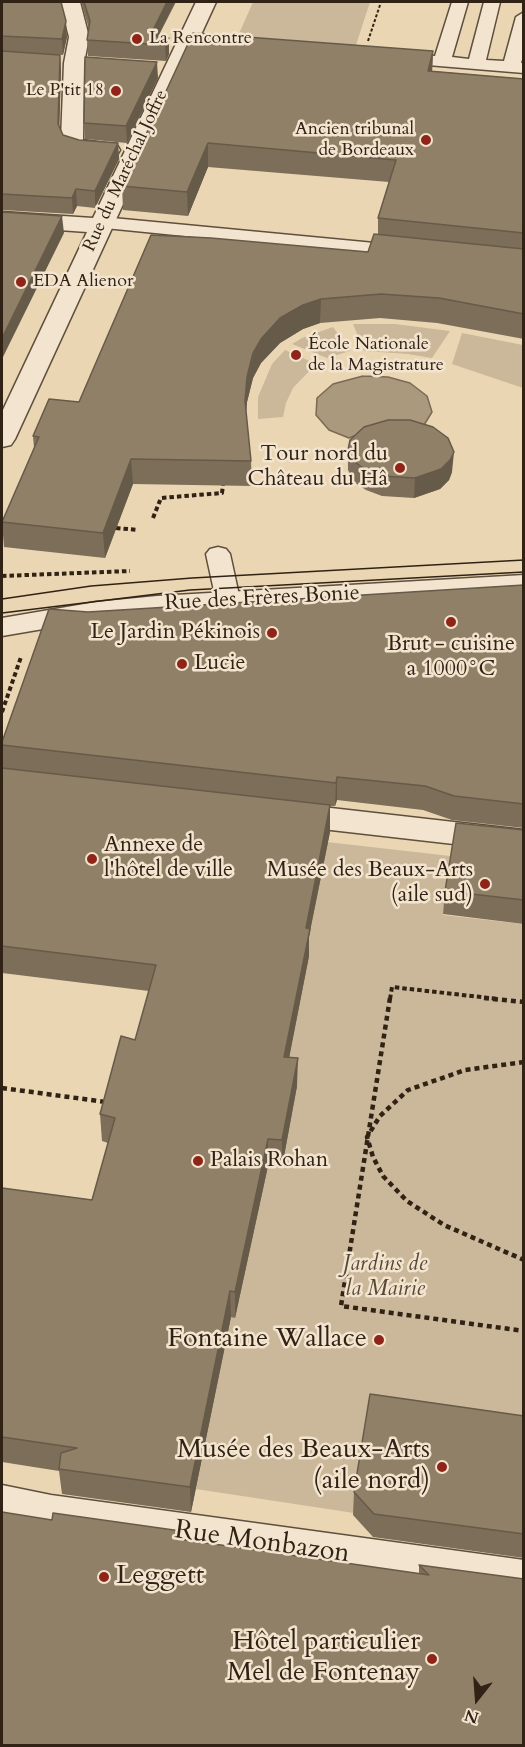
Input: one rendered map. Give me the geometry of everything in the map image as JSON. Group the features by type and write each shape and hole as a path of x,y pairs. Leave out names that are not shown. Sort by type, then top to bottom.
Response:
{"street":[{"path":"70,2 79,37 74,63 72,140 74,145 136,152"},
{"name":"Rue du Maréchal Joffre","path":"2,439 206,2"},
{"path":"149,68 173,70"},
{"path":"2,219 102,224"},
{"path":"2,377 29,380"},
{"name":"Rue des Frères Bonie","path":"2,627 96,611 228,600 524,584"},
{"path":"262,811 524,841"},
{"name":"Rue Monbazon","path":"2,1504 75,1517 524,1580"}],"lane":[{"path":"442,62 460,2"},
{"path":"476,64 492,2"},
{"path":"372,51 442,62 517,68 524,17"},
{"path":"187,41 209,43"},
{"path":"102,224 423,254"},
{"path":"218,554 228,600"}],"path":[{"path":"372,51 381,2"},
{"path":"153,518 161,498 222,493 223,485"},
{"path":"116,528 138,530"},
{"path":"2,576 116,572"},
{"path":"524,1002 392,987 341,1306 524,1332"},
{"path":"524,1062 465,1070 408,1090 380,1116 367,1137 373,1157 383,1176 407,1201 444,1225 524,1260"},
{"path":"2,1088 113,1102"}],"green space":[{"path":"253,2 370,2 356,45 238,36"},
{"path":"353,324 395,324 450,331 432,358 364,351"},
{"path":"333,327 350,351 327,358 292,344 302,338"},
{"path":"462,333 523,345 523,388 452,364"},
{"path":"285,350 316,364 293,388 283,417 258,419 258,397 272,364"},
{"name":"Jardins de la Mairie","path":"327,842 450,856 443,915 523,924 523,1440 354,1513 196,1489 230,1322 284,1084"}],"shaded area":[{"path":"363,376 388,377 410,383 427,396 432,412 421,430 364,432 349,438 329,430 316,415 317,398 333,384"}],"building":[{"path":"2,2 61,2 66,21 62,39 2,36"},
{"path":"84,2 167,2 150,36 169,38 165,45 87,40 90,21"},
{"name":"Ancien tribunal de Bordeaux","path":"193,33 433,51 428,71 524,79 524,233 378,218 396,160 208,143 187,192 122,186"},
{"path":"2,51 60,55 58,124 63,135 79,140 118,143 95,191 76,189 72,198 2,194"},
{"path":"85,57 157,62 126,126 84,123"},
{"path":"2,212 62,216 2,338"},
{"path":"374,234 524,249 524,314 439,298 381,294 321,299 303,305 280,318 261,339 253,353 247,377 245,401 251,461 131,459 103,533 2,522 39,437 33,436 49,399 79,402 151,235 368,252"},
{"path":"388,420 410,420 433,427 448,438 454,452 450,460 441,469 415,478 382,476 367,471 355,462 348,450 350,440 364,427"},
{"path":"524,585 524,804 454,796 425,786 337,777 336,783 2,745 49,609 88,612"},
{"name":"Palais Rohan","path":"2,768 330,805 306,928 310,929 284,1057 298,1058 282,1140 268,1139 235,1292 230,1291 190,1487 59,1469 61,1453 77,1448 2,1437 2,1188 92,1200 115,1118 100,1114 121,1036 135,1040 156,965 2,946"},
{"path":"456,823 524,830 524,900 445,891"},
{"name":"Musée des Beaux-Arts (aile nord)","path":"370,1394 524,1416 524,1534 374,1514 354,1492"},
{"path":"2,1512 52,1520 53,1513 181,1531 179,1539 429,1575 419,1565 524,1579 524,1746 2,1746"}],"tram line":[{"path":"2,599 91,586 192,578 524,560"},
{"path":"2,613 190,590 524,572"}],"place":[{"name":"La Rencontre","path":"137,39"},
{"name":"Le P'tit 18","path":"116,91"},
{"name":"Ancien tribunal de Bordeaux","path":"426,140"},
{"name":"EDA Alienor","path":"21,282"},
{"name":"École Nationale de la Magistrature","path":"296,355"},
{"name":"Tour nord du Château du Hâ","path":"400,468"},
{"name":"Brut - cuisine a 1000°C","path":"451,622"},
{"name":"Le Jardin Pékinois","path":"272,633"},
{"name":"Lucie","path":"182,664"},
{"name":"Annexe de l'hôtel de ville","path":"92,859"},
{"name":"Musée des Beaux-Arts (aile sud)","path":"485,884"},
{"name":"Palais Rohan","path":"198,1161"},
{"name":"Fontaine Wallace","path":"379,1340"},
{"name":"Musée des Beaux-Arts (aile nord)","path":"442,1467"},
{"name":"Leggett","path":"104,1577"},
{"name":"Hôtel particulier Mel de Fontenay","path":"432,1659"}]}
